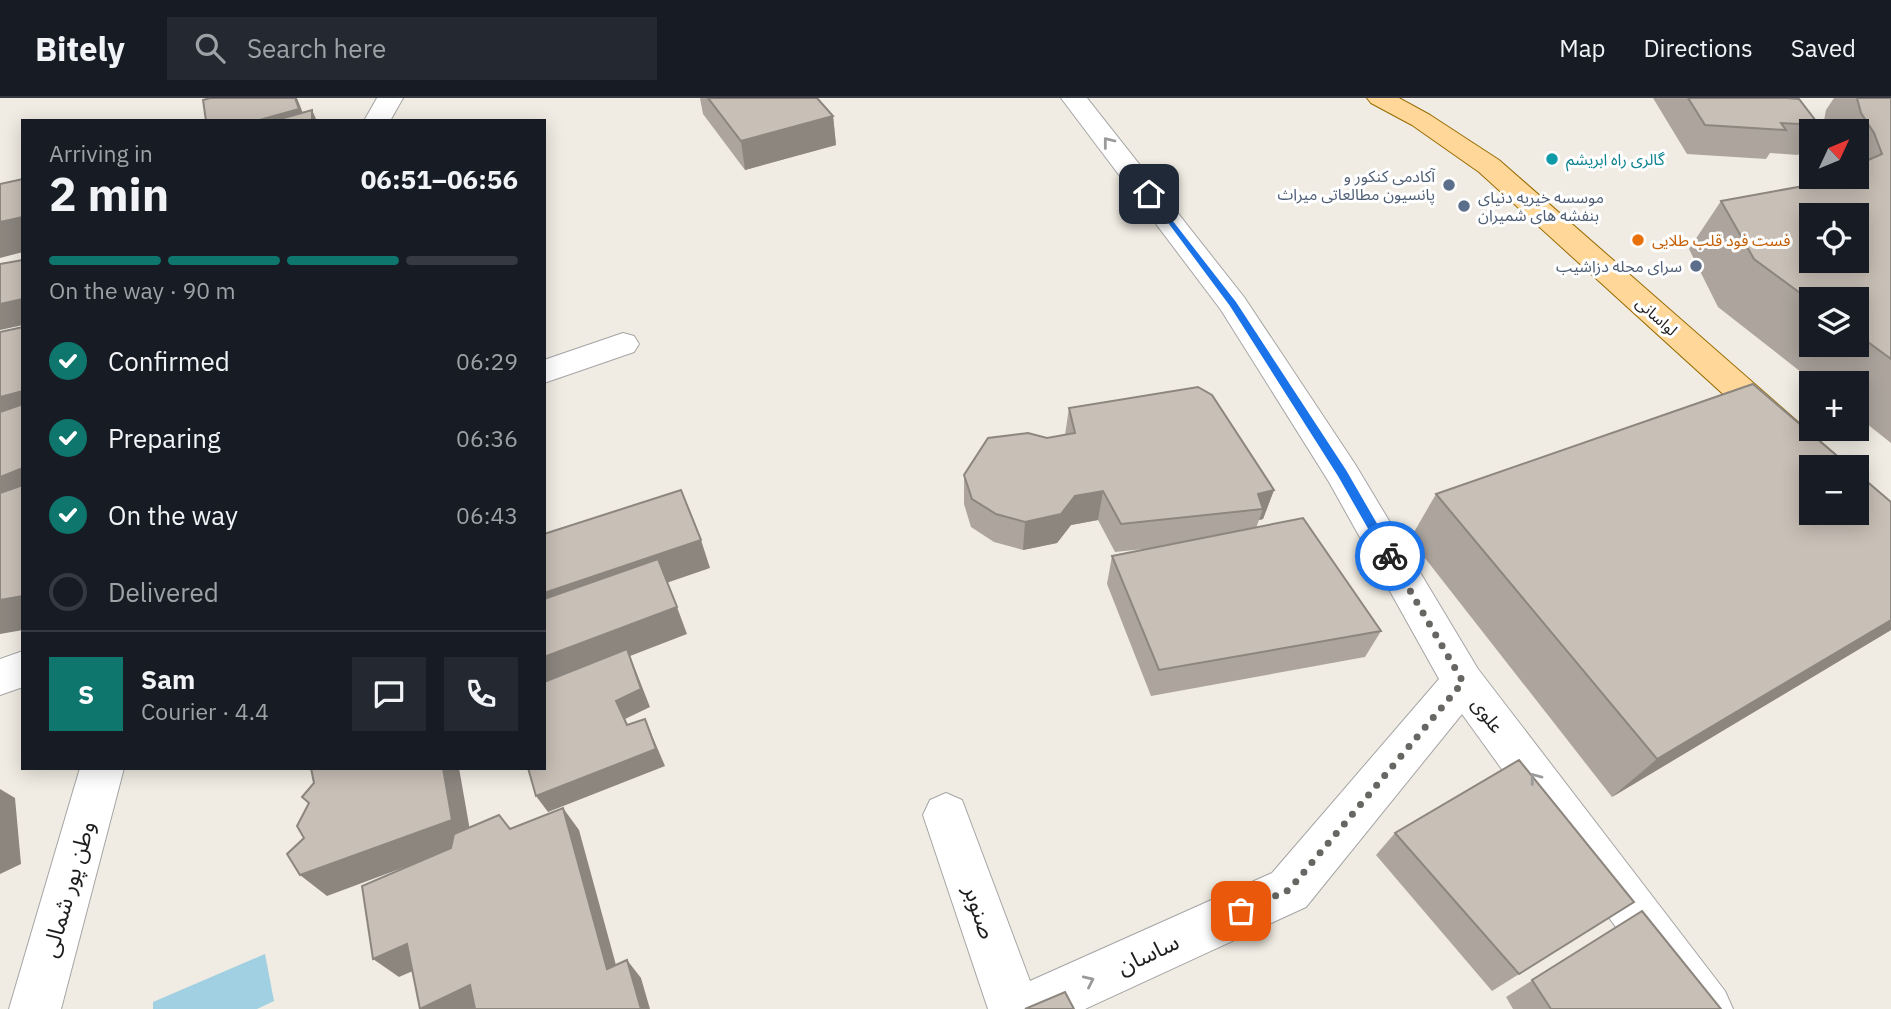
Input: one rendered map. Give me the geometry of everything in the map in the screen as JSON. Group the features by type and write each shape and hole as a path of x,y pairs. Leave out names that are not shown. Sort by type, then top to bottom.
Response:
{"main road":[{"name":"لواسانی","path":"1380,98 1421,120 1489,166 1813,455"}],"street":[{"path":"378,119 390,98"},
{"name":"علوی","path":"1074,98 1233,304 1342,473 1463,682 1707,1009"},
{"path":"546,371 622,344"},
{"path":"0,677 21,670"},
{"name":"ساسان","path":"1027,1009 1289,890 1463,682"},
{"name":"وطن پور شمالی","path":"35,1009 101,770"},
{"name":"صنوبر","path":"946,815 1014,1009"}],"water":[{"path":"265,954 274,1001 257,1009 153,1009 153,1002"}],"building":[{"path":"295,98 299,109 263,119 206,119 203,100"},
{"path":"708,98 817,98 833,116 741,141"},
{"path":"1688,98 1799,99 1814,119 1799,119 1799,124 1781,123 1786,130 1705,125"},
{"path":"1857,98 1891,98 1891,359 1869,343 1869,287 1799,287 1799,292 1754,259 1721,201 1799,187 1799,189 1869,189 1869,160 1882,154 1869,125 1869,119 1865,119"},
{"path":"312,110 312,119 280,119"},
{"path":"21,179 21,217 0,222 0,184"},
{"path":"21,260 21,299 0,304 0,264"},
{"path":"21,327 21,392 0,397 0,332"},
{"path":"1753,384 1799,423 1799,441 1820,441 1836,455 1799,455 1799,525 1869,525 1869,483 1891,502 1891,620 1657,759 1436,494"},
{"path":"1198,387 1212,395 1274,490 1258,494 1263,509 1121,524 1103,491 1075,496 1061,514 1025,522 996,514 972,499 964,475 988,438 1028,433 1047,438 1075,433 1069,408"},
{"path":"21,405 21,469 0,477 0,412"},
{"path":"21,486 21,596 0,600 0,493"},
{"path":"681,490 701,540 546,592 546,533"},
{"path":"1303,518 1381,631 1159,670 1112,556"},
{"path":"658,559 677,607 546,656 546,598"},
{"path":"627,649 641,689 616,701 627,725 645,719 656,749 536,796 529,770 546,770 546,681"},
{"path":"1519,760 1634,902 1519,974 1395,833"},
{"path":"311,770 443,770 452,820 300,875 287,854 304,838 297,826 309,803 302,797 314,783"},
{"path":"563,808 607,969 627,960 641,1009 475,1009 470,985 420,1009 407,944 373,959 362,886 451,848 454,834 499,815 510,829"},
{"path":"1642,911 1721,1009 1551,1009 1532,980"},
{"path":"1065,992 1074,1009 1025,1009"}],"way so far":[{"path":"1241,911 1289,890 1463,682 1390,556"}],"place":[{"name":"گالری راه ابریشم","path":"1552,159"},
{"name":"آکادمی کنکور و پانسیون مطالعاتی میراث","path":"1449,185"},
{"name":"موسسه خیریه دنیای بنفشه های شمیران","path":"1464,206"},
{"name":"فست فود قلب طلایی","path":"1638,240"},
{"name":"سرای محله دزاشیب","path":"1696,266"}],"route":[{"path":"1149,194 1233,304 1342,473 1390,556"}]}
